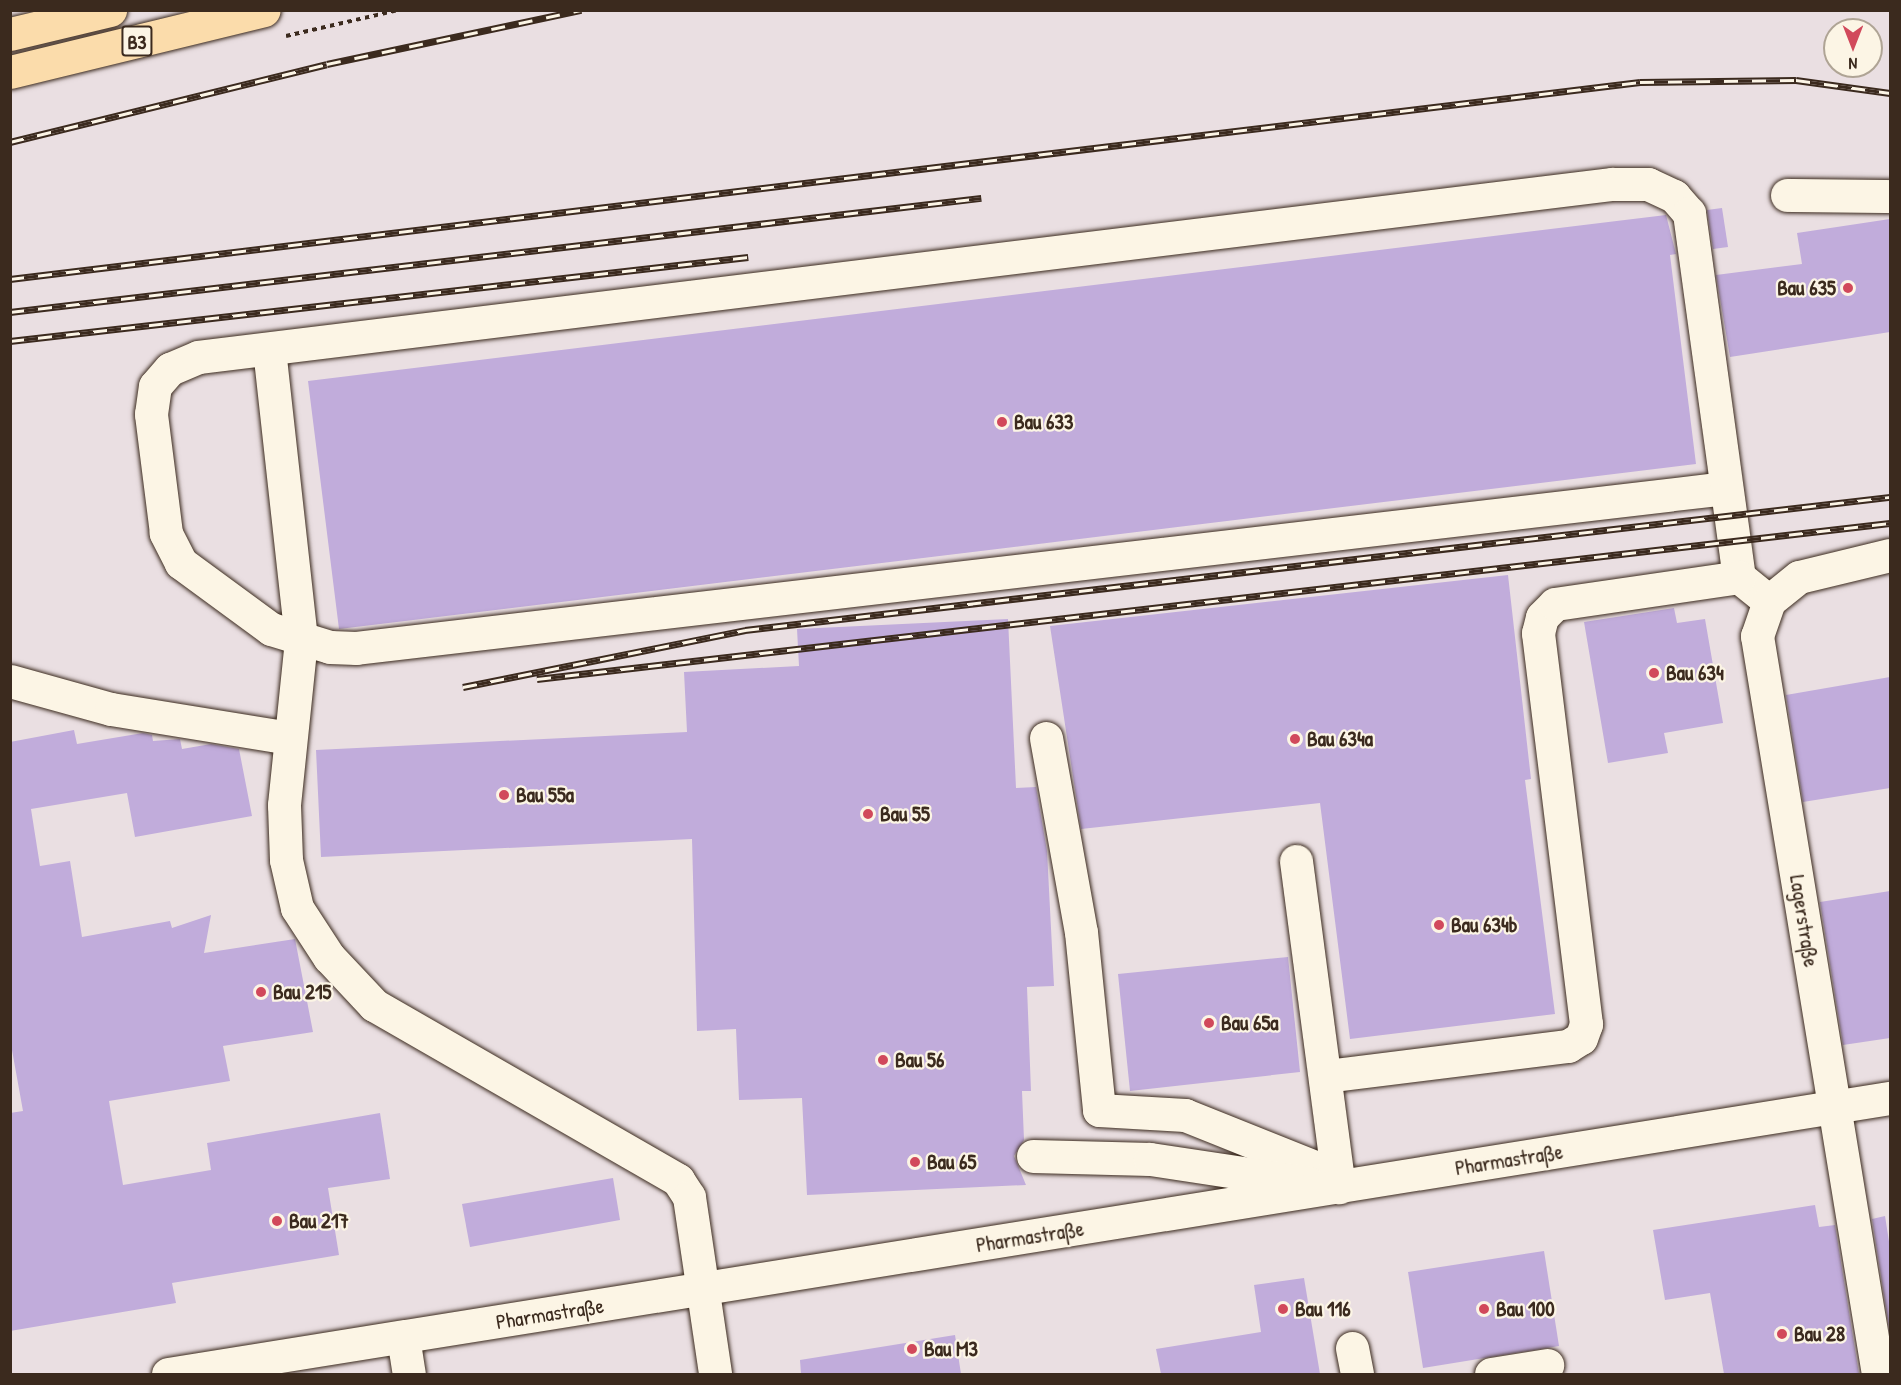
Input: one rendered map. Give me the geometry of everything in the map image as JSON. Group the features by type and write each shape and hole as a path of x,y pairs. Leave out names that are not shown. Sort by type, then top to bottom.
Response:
{"main road":[{"name":"B3","path":"10,34 110,10"},
{"name":"B3","path":"10,72 264,10"}],"street":[{"path":"1726,488 356,648 302,640 271,629 181,563 166,533 151,414 154,386 170,369 198,357 1612,184 1648,184 1674,196 1689,213 1739,578 1769,601 1799,578 1890,555"},
{"path":"1787,195 1890,196"},
{"path":"269,349 302,640 290,738 286,860 297,908 329,957 374,1005 678,1180 689,1197 715,1374"},
{"path":"1326,1076 1568,1046 1581,1038 1586,1024 1538,633 1542,618 1555,604 1739,578"},
{"name":"Lagerstraße","path":"1769,601 1757,636 1878,1374"},
{"path":"10,681 111,709 290,738"},
{"path":"1046,738 1081,932 1099,1110 1185,1115 1315,1167 1340,1187"},
{"path":"1296,861 1340,1187"},
{"name":"Pharmastraße","path":"168,1374 1890,1098"},
{"path":"1033,1156 1150,1159 1340,1187"},
{"path":"403,1337 409,1374"},
{"path":"1491,1374 1547,1365"}],"building":[{"path":"1722,208 1728,247 1713,249 1707,210"},
{"name":"Bau 633","path":"1666,215 1676,254 1670,255 1696,464 339,629 308,381"},
{"path":"1890,219 1890,332 1730,357 1716,275 1802,264 1797,233"},
{"name":"Bau 634a","path":"1508,575 1531,779 1525,780 1555,1014 1350,1039 1320,803 1081,829 1050,626"},
{"name":"Bau 634","path":"1674,608 1677,623 1705,619 1723,723 1664,733 1668,753 1608,763 1584,622"},
{"name":"Bau 55","path":"1008,619 1016,788 1036,787 1047,851 1054,986 1027,987 1031,1091 1022,1091 1024,1140 1014,1156 1026,1185 807,1195 802,1098 739,1100 736,1029 697,1031 692,839 321,857 316,750 687,732 684,672 799,666 797,629"},
{"path":"1890,677 1890,788 1803,802 1786,695"},
{"path":"74,730 77,744 143,733 152,735 153,741 180,739 182,749 211,744 239,749 252,816 135,837 127,793 31,809 40,866 70,861 82,937 170,921 172,928 211,915 204,953 295,939 313,1032 223,1046 230,1081 109,1101 123,1185 211,1170 207,1143 380,1113 390,1179 328,1188 339,1255 172,1283 176,1303 10,1331 10,1113 23,1111 10,1039 10,742"},
{"path":"1890,891 1890,1038 1843,1045 1820,902"},
{"name":"Bau 65a","path":"1288,957 1300,1072 1130,1091 1118,974"},
{"path":"613,1178 620,1220 470,1247 462,1204"},
{"path":"1815,1205 1819,1227 1835,1225 1859,1374 1724,1374 1710,1293 1665,1300 1653,1230"},
{"path":"1885,1216 1890,1248 1890,1334 1872,1219"},
{"name":"Bau 100","path":"1544,1251 1559,1346 1423,1368 1408,1272"},
{"name":"Bau 116","path":"1304,1278 1320,1374 1161,1374 1156,1349 1261,1332 1254,1285"},
{"name":"Bau M3","path":"955,1335 961,1374 801,1374 800,1360"}],"railway":[{"path":"10,142 327,64 581,10"},
{"path":"10,279 1640,82 1796,80 1890,93"},
{"path":"10,312 981,198"},
{"path":"10,341 748,257"},
{"path":"463,687 745,630 1890,497"},
{"path":"537,679 1890,523"}],"place":[{"name":"Bau 635","path":"1848,288"},
{"name":"Bau 633","path":"1002,422"},
{"name":"Bau 634","path":"1654,673"},
{"name":"Bau 634a","path":"1295,739"},
{"name":"Bau 55a","path":"504,795"},
{"name":"Bau 55","path":"868,814"},
{"name":"Bau 634b","path":"1439,925"},
{"name":"Bau 215","path":"261,992"},
{"name":"Bau 65a","path":"1209,1023"},
{"name":"Bau 56","path":"883,1060"},
{"name":"Bau 65","path":"915,1162"},
{"name":"Bau 217","path":"277,1221"},
{"name":"Bau 116","path":"1283,1309"},
{"name":"Bau 100","path":"1484,1309"},
{"name":"Bau 28","path":"1782,1334"},
{"name":"Bau M3","path":"912,1349"}]}
